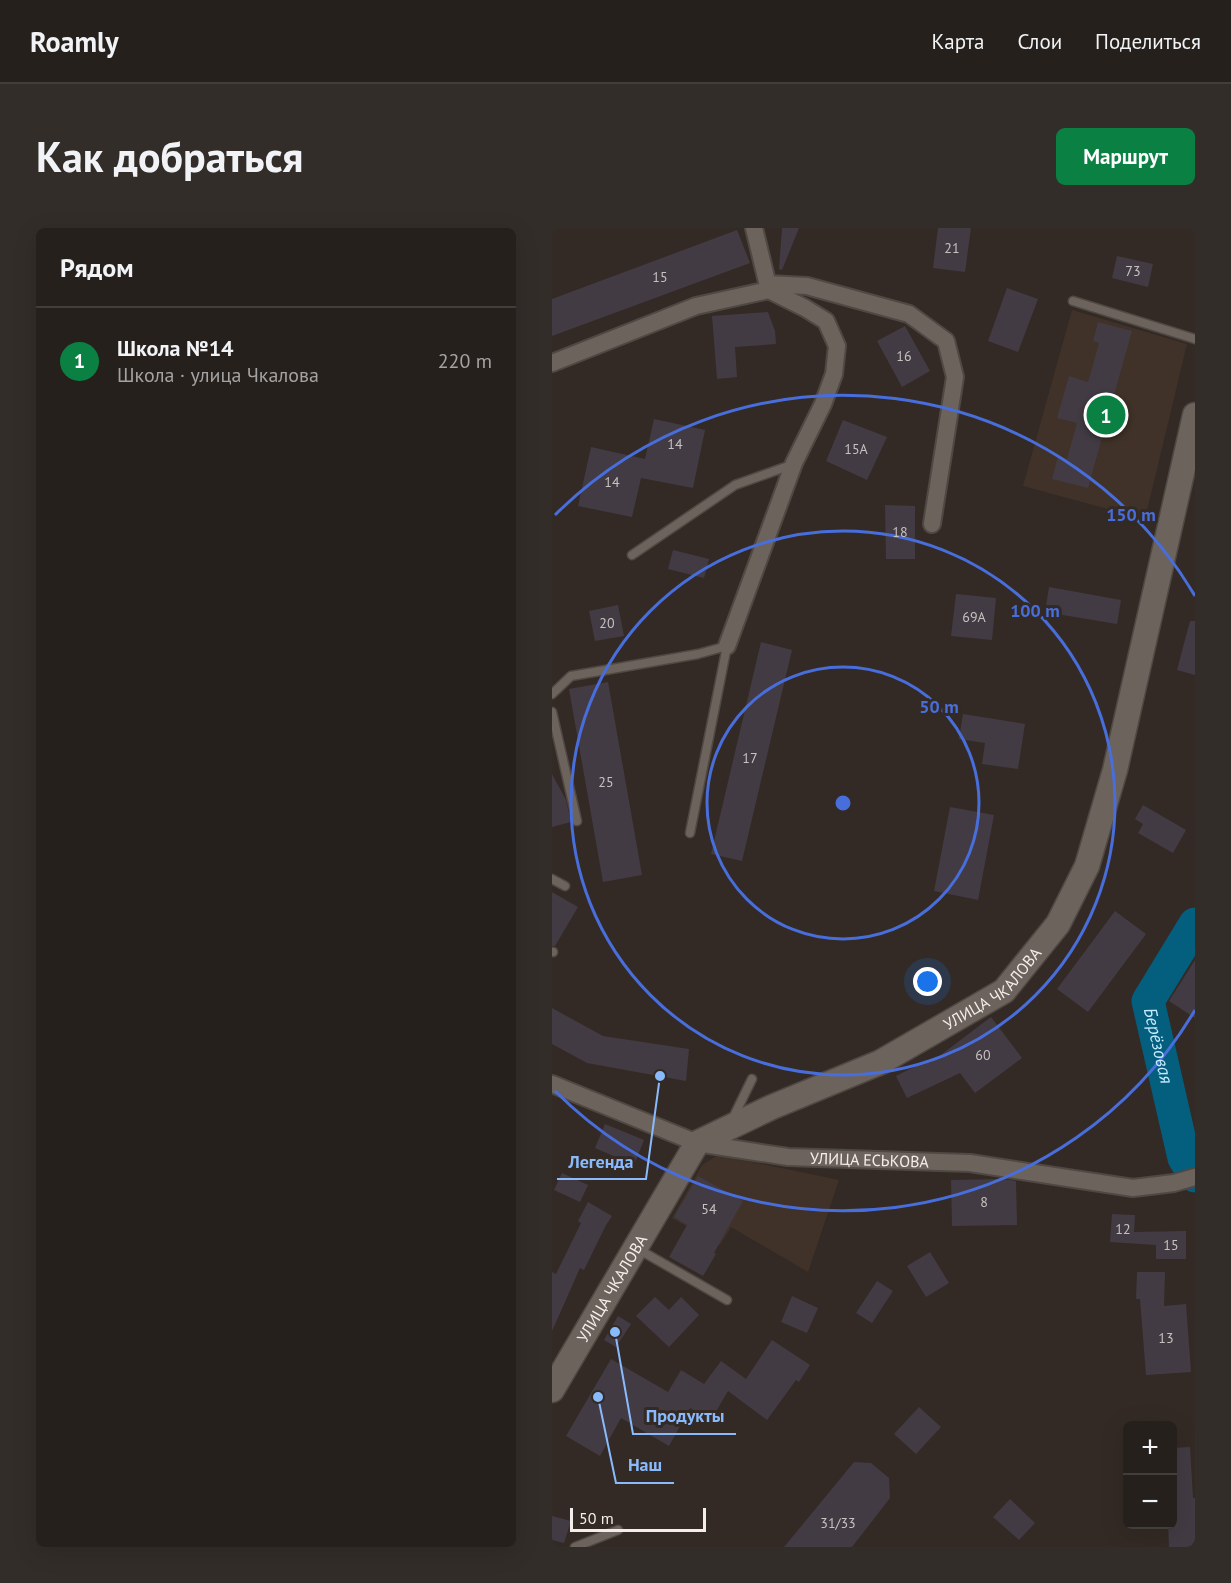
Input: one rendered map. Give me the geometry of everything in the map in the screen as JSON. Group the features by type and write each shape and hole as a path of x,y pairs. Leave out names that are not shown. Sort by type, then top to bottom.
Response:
{"street":[{"path":"727,646 794,463 823,404 834,374 837,346 826,321 769,287 754,228"},
{"path":"552,363 696,306 769,287 807,286 909,314 946,341 955,377 932,524"},
{"name":"УЛИЦА ЧКАЛОВА","path":"552,1390 697,1143 881,1062 1004,992 1058,924 1087,866 1115,770 1195,415"},
{"name":"УЛИЦА ЕСЬКОВА","path":"552,1084 697,1143 789,1157 970,1163 1133,1188 1174,1183 1195,1177"}],"lane":[{"path":"1073,302 1195,339"},
{"path":"632,555 735,485 794,463"},
{"path":"552,694 570,676 698,654 727,646 690,833"},
{"path":"552,712 577,821"},
{"path":"552,879 565,886"},
{"path":"728,1128 752,1079"},
{"path":"635,1247 727,1300"},
{"path":"575,1547 618,1530"}],"shaded area":[{"path":"1072,310 1187,344 1145,519 1023,486"},
{"path":"718,1155 839,1180 808,1272 731,1227 720,1245 672,1218 702,1165"}],"building":[{"path":"782,228 799,228 782,270 779,269"},
{"path":"938,228 971,228 965,272 933,268"},
{"path":"737,230 750,263 552,336 552,299"},
{"path":"1117,256 1153,264 1148,287 1112,278"},
{"path":"1007,288 1038,299 1018,352 988,341"},
{"path":"768,312 775,331 776,344 735,347 737,377 717,379 712,316"},
{"path":"1098,322 1132,331 1088,488 1052,479 1058,456 1067,459 1077,423 1057,418 1069,376 1088,382 1099,343 1093,341"},
{"path":"905,326 930,371 902,387 877,341"},
{"path":"654,419 705,430 693,488 641,478 632,517 578,506 591,447 645,459"},
{"path":"843,420 887,437 867,480 826,461"},
{"path":"885,505 915,506 915,559 886,559"},
{"path":"673,550 709,559 704,578 668,569"},
{"path":"1049,587 1121,600 1117,624 1045,612"},
{"path":"956,594 996,598 992,640 951,636"},
{"path":"618,605 624,636 595,641 589,611"},
{"path":"1190,621 1195,621 1195,675 1177,670"},
{"path":"761,642 792,650 742,861 711,854"},
{"path":"608,682 642,875 603,882 569,689"},
{"path":"963,714 1025,724 1018,769 982,764 985,743 959,739"},
{"path":"552,774 566,800 571,822 552,827"},
{"path":"1143,805 1186,830 1173,853 1138,833 1143,824 1135,819"},
{"path":"950,807 994,815 978,900 934,891"},
{"path":"552,892 578,907 555,946 552,946"},
{"path":"1115,911 1146,934 1088,1012 1057,989"},
{"path":"1195,960 1195,1018 1169,1001"},
{"path":"552,1008 603,1036 689,1049 686,1081 587,1063 552,1044"},
{"path":"991,1017 1022,1058 975,1093 960,1073 907,1098 896,1076 928,1060 930,1063"},
{"path":"605,1124 644,1140 634,1165 595,1148"},
{"path":"562,1173 588,1185 580,1202 554,1190"},
{"path":"698,1176 743,1201 703,1276 669,1257 687,1225 674,1217"},
{"path":"951,1180 1016,1181 1017,1225 952,1226"},
{"path":"588,1202 612,1216 584,1270 580,1268 552,1331 552,1272 556,1274 581,1223 578,1221"},
{"path":"1112,1214 1135,1215 1134,1232 1186,1231 1186,1259 1156,1259 1156,1245 1110,1242"},
{"path":"930,1252 949,1283 926,1297 907,1266"},
{"path":"1137,1272 1165,1272 1164,1306 1186,1304 1191,1372 1146,1375 1140,1299 1136,1299"},
{"path":"877,1281 893,1291 872,1323 856,1313"},
{"path":"792,1296 818,1308 807,1333 781,1322"},
{"path":"655,1297 669,1310 681,1297 699,1315 669,1347 636,1316"},
{"path":"618,1316 631,1324 616,1347 604,1340"},
{"path":"772,1340 810,1365 799,1382 796,1380 767,1420 728,1391 711,1420 690,1408 669,1446 621,1418 600,1456 566,1436 611,1359 668,1392 681,1370 704,1384 721,1361 746,1379"},
{"path":"919,1407 941,1427 916,1454 894,1434"},
{"path":"1190,1447 1193,1498 1195,1498 1195,1547 1169,1547 1168,1529 1177,1529 1177,1448"},
{"path":"854,1462 871,1463 889,1478 890,1498 852,1547 784,1547"},
{"path":"1010,1499 1035,1523 1019,1540 993,1517"},
{"path":"552,1516 571,1521 564,1543 552,1540"}],"waterway":[{"name":"Берёзовая","path":"1195,924 1148,1001 1184,1158 1195,1176"}],"place":[{"name":"Школа №14","path":"1106,415"},
{"name":"Легенда","path":"660,1076"},
{"name":"Продукты","path":"615,1332"},
{"name":"Наш","path":"598,1397"}]}
